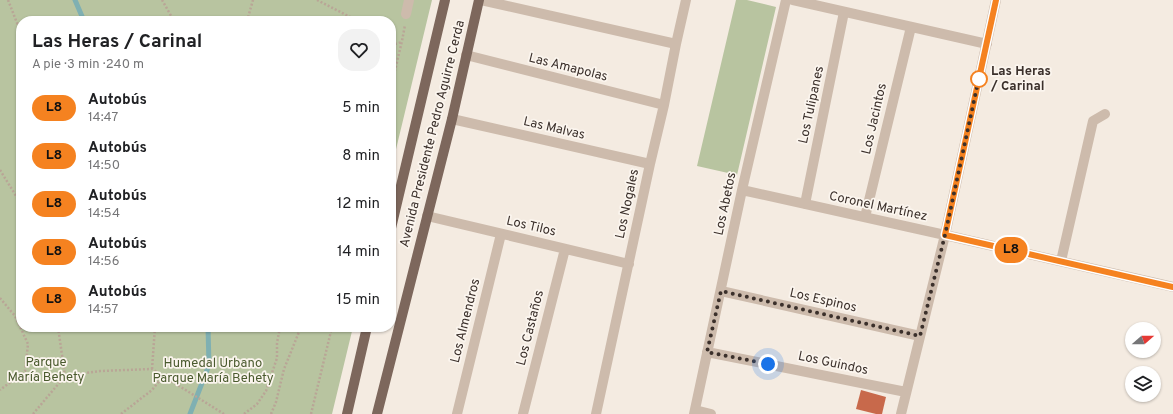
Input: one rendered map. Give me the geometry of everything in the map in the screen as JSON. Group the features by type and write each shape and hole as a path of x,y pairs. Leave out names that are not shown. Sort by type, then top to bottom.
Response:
{"main road":[{"name":"Avenida Presidente Pedro Aguirre Cerda","path":"396,207 445,0"},
{"name":"Avenida Presidente Pedro Aguirre Cerda","path":"377,414 452,119 480,0"},
{"path":"350,413 366,332"}],"street":[{"path":"406,14 409,0"},
{"path":"480,0 676,44"},
{"name":"Los Nogales","path":"596,414 686,0"},
{"name":"Los Abetos","path":"694,412 742,190 786,0"},
{"path":"793,0 987,44"},
{"path":"901,414 945,235 996,0"},
{"name":"Los Tulipanes","path":"805,204 844,12"},
{"name":"Los Jacintos","path":"865,217 911,26"},
{"name":"Las Amapolas","path":"466,55 664,105"},
{"path":"1061,261 1093,121 1105,114"},
{"name":"Las Malvas","path":"452,119 650,164"},
{"name":"Coronel Martínez","path":"742,190 1173,287"},
{"name":"Los Tilos","path":"427,216 628,264"},
{"name":"Los Almendros","path":"457,414 501,234"},
{"name":"Los Castaños","path":"523,414 565,249"},
{"name":"Los Espinos","path":"721,291 920,336"},
{"name":"Los Guindos","path":"707,352 906,392"},
{"path":"694,412 711,414"}],"path":[{"path":"8,0 16,20"},
{"path":"162,0 171,16"},
{"path":"249,16 253,0"},
{"path":"318,0 350,16"},
{"path":"396,43 402,41 396,66"},
{"path":"0,170 16,196"},
{"path":"0,298 16,316"},
{"path":"0,390 25,371 28,344 23,332"},
{"path":"59,332 65,376"},
{"path":"152,369 155,332"},
{"path":"244,414 257,404 266,392 277,358 279,332"},
{"path":"272,414 284,369 299,332"},
{"path":"311,414 331,332"},
{"path":"33,414 65,376 100,370 152,369 224,414"},
{"path":"121,414 152,390 160,380 159,373"}],"green space":[{"name":"Parque María Behety","path":"0,0 432,0 396,149 396,16 16,16 16,332 352,332 332,414 0,414"},
{"path":"736,0 747,0 776,7 737,175 697,166"}],"building":[{"path":"861,390 886,397 882,414 856,409"}],"waterway":[{"path":"75,0 82,16"},
{"path":"190,414 209,365 208,332"}],"bus line":[{"name":"L8","path":"996,0 945,235 1173,287"}],"place":[{"name":"Las Heras / Carinal","path":"979,79"}],"route":[{"path":"768,364 707,352 721,291 920,336 945,235 980,73 979,79"}],"park label":[{"name":"Humedal Urbano Parque María Behety","path":"213,372"}]}
